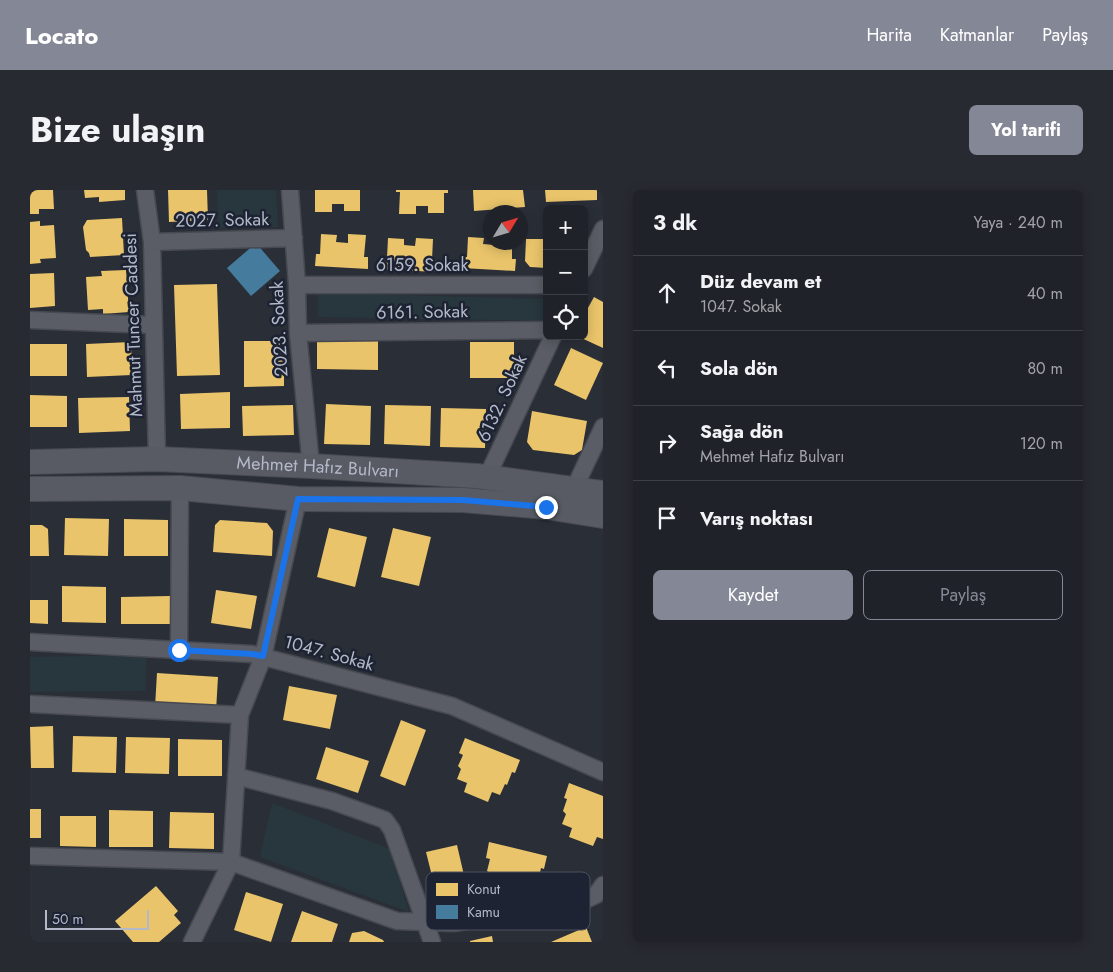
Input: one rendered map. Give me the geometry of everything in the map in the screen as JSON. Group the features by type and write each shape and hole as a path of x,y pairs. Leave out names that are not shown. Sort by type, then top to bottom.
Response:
{"main road":[{"name":"Mehmet Hafız Bulvarı","path":"30,462 157,459 310,466 487,477 603,493"},
{"name":"Mehmet Hafız Bulvarı","path":"30,489 180,488 298,499 463,500 546,507 603,516"}],"street":[{"name":"Mahmut Tuncer Caddesi","path":"145,190 152,242 157,459"},
{"name":"2023. Sokak","path":"290,190 297,285 298,333 310,466"},
{"path":"588,261 603,229"},
{"name":"2027. Sokak","path":"152,242 294,238"},
{"name":"6159. Sokak","path":"297,285 543,285"},
{"path":"30,320 153,325"},
{"name":"6161. Sokak","path":"298,333 543,330"},
{"name":"6132. Sokak","path":"487,477 551,340"},
{"path":"574,489 603,427"},
{"path":"179,650 180,488"},
{"path":"192,942 230,862 240,715 263,656 298,499"},
{"name":"1047. Sokak","path":"30,642 263,656 452,706 603,772"},
{"path":"30,704 240,715"},
{"path":"30,856 230,862 397,921 426,922 392,830 385,820 332,801 236,776"},
{"path":"590,898 596,895 603,885"},
{"path":"428,930 432,942"}],"shaded area":[{"path":"217,190 276,190 278,227 218,228"},
{"path":"318,293 543,299 543,321 318,317"},
{"path":"146,655 146,691 30,692 30,657"},
{"path":"272,803 390,849 409,912 260,857"}],"building: Konut":[{"path":"30,190 53,190 54,209 39,209 39,214 30,214"},
{"path":"84,190 125,190 125,200 99,202 99,197 85,198"},
{"path":"168,190 207,190 208,220 169,222"},
{"path":"315,190 360,190 360,211 344,211 344,204 332,204 332,212 315,212"},
{"path":"396,190 448,190 448,193 444,193 444,213 428,213 428,206 416,206 416,214 399,214 400,192 396,192"},
{"path":"473,190 523,190 525,205 483,205 483,210 474,211"},
{"path":"545,190 597,190 597,200 546,202"},
{"path":"122,218 124,255 90,257 86,250 83,227 87,220"},
{"path":"40,221 40,226 54,225 56,258 40,259 41,263 30,264 30,222"},
{"path":"321,234 337,235 336,242 348,243 348,234 366,235 364,257 368,257 368,269 315,266 316,254 320,254"},
{"path":"468,237 483,238 483,250 512,250 512,259 516,259 515,271 462,268 463,257 467,257"},
{"path":"388,238 404,239 404,245 415,246 416,238 433,239 432,260 436,260 435,272 382,269 383,258 387,258"},
{"path":"528,239 543,239 543,268 530,267 525,261"},
{"path":"126,270 129,312 103,314 103,309 88,310 86,277 102,276 101,271"},
{"path":"54,273 55,306 30,308 30,274"},
{"path":"217,284 220,375 177,376 174,285"},
{"path":"594,297 603,302 603,348 586,340 588,340 588,308"},
{"path":"317,340 378,341 378,370 317,369"},
{"path":"244,341 284,341 284,386 244,387"},
{"path":"131,342 132,375 87,377 86,344"},
{"path":"470,342 514,342 514,378 470,378"},
{"path":"30,344 67,344 67,376 30,376"},
{"path":"571,348 603,363 586,400 554,385"},
{"path":"230,392 230,428 181,429 180,394"},
{"path":"30,395 67,396 67,427 30,427"},
{"path":"129,397 130,431 79,433 78,398"},
{"path":"326,404 371,406 370,445 324,444"},
{"path":"293,405 294,435 243,436 242,406"},
{"path":"385,405 431,406 430,446 384,444"},
{"path":"441,408 486,409 485,448 440,447"},
{"path":"532,411 587,421 582,450 574,455 533,450 527,442"},
{"path":"65,518 109,519 108,556 64,555"},
{"path":"124,519 168,520 168,556 124,556"},
{"path":"220,520 267,523 273,531 272,556 213,552 215,525"},
{"path":"30,525 42,525 48,529 49,556 30,556"},
{"path":"329,528 367,537 355,587 317,577"},
{"path":"393,528 431,537 419,586 381,577"},
{"path":"62,586 106,587 106,623 62,622"},
{"path":"216,590 257,596 251,629 211,623"},
{"path":"170,596 170,624 121,624 121,597"},
{"path":"30,600 48,600 48,624 30,623"},
{"path":"157,673 218,677 216,711 155,707"},
{"path":"289,686 337,695 330,729 283,720"},
{"path":"401,720 426,730 405,786 380,776"},
{"path":"53,726 54,768 31,768 30,727"},
{"path":"73,736 117,737 116,773 72,772"},
{"path":"126,737 170,738 169,774 125,773"},
{"path":"465,738 520,760 515,773 512,772 507,785 505,784 500,795 492,792 488,802 464,792 467,783 457,779 461,769 458,766 463,755 459,753"},
{"path":"178,739 222,740 222,776 178,776"},
{"path":"326,747 369,761 358,793 316,779"},
{"path":"569,783 603,796 603,839 597,837 593,846 569,837 572,828 562,824 566,814 563,811 567,799 564,798"},
{"path":"30,809 41,809 41,838 30,838"},
{"path":"109,810 153,811 153,847 109,847"},
{"path":"170,812 214,813 214,849 169,848"},
{"path":"60,816 96,816 96,847 60,846"},
{"path":"489,842 547,856 544,869 541,868 540,872 488,872 487,871 490,859 486,858"},
{"path":"457,845 463,872 431,872 426,852"},
{"path":"156,886 178,911 174,915 181,923 159,942 133,942 115,921"},
{"path":"246,892 283,904 271,942 234,930"},
{"path":"302,911 338,924 332,942 291,942"},
{"path":"579,930 587,930 592,942 551,942"},
{"path":"364,931 384,942 349,942 352,933"},
{"path":"492,936 493,942 470,942 470,941"}],"building: Kamu":[{"path":"256,243 280,271 251,296 227,268"}],"route":[{"path":"179,650 263,656 298,499 463,500 546,507"}]}
